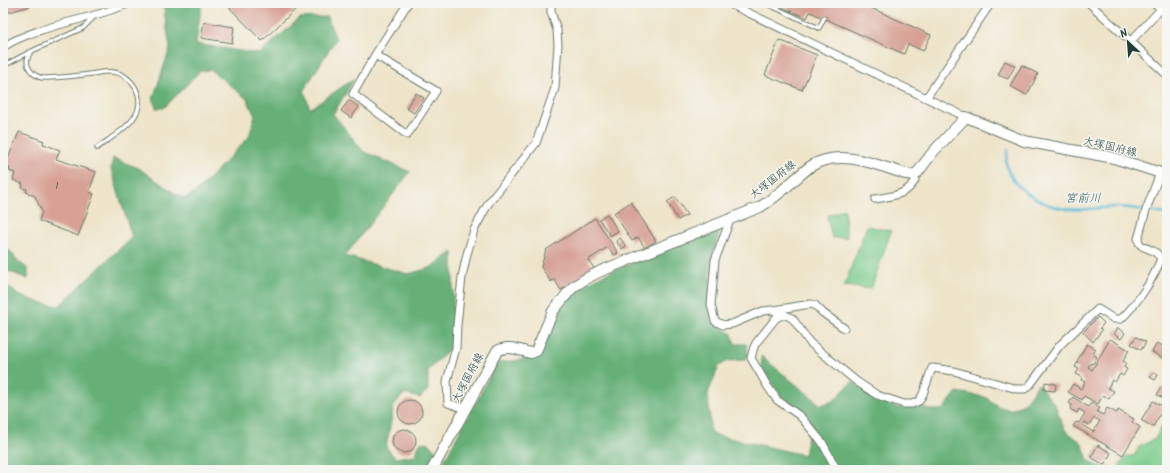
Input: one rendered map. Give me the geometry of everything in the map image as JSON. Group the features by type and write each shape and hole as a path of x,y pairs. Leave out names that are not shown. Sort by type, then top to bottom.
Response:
{"main road":[{"name":"大塚国府線","path":"966,117 1024,141 1114,158 1164,174"},
{"path":"913,175 918,172 933,152 966,117"},
{"name":"大塚国府線","path":"432,470 497,351 502,348 509,347 531,353 536,351 553,311 573,287 587,278 760,207 776,196 810,167 820,162 841,158 857,159 913,175"}],"street":[{"path":"3,47 15,40 42,30 95,16 130,3"},
{"path":"375,55 436,91 407,135 354,94 375,55 408,3"},
{"path":"465,409 448,403 447,381 456,348 462,277 466,254 474,230 488,204 536,143 546,115 555,88 558,45 557,30 551,3"},
{"path":"728,3 966,117"},
{"path":"926,98 991,3"},
{"path":"1089,3 1167,75"},
{"path":"1130,42 1164,11 1154,3"},
{"path":"772,310 793,319 810,343 856,381 877,395 904,404 912,404 919,401 932,368 954,371 1017,389 1025,389 1030,385 1060,345 1098,309 1114,320 1121,319 1134,307 1158,267 1161,258 1156,252 1141,246 1138,242 1138,238 1146,210 1164,174"},
{"path":"874,199 897,195 908,189 911,187 914,180 913,175"},
{"path":"730,220 714,260 711,305 715,320 723,324 732,324 763,311 811,304 815,305 822,313 844,328"},
{"path":"784,314 776,318 756,343 751,358 777,400 800,416 822,442 837,470"}],"lane":[{"path":"765,3 819,28 824,18"},
{"path":"3,66 83,28 95,16"},
{"path":"32,51 27,60 28,67 36,76 42,78 114,72 126,77 132,83 136,89 139,103 135,118 130,124 97,148"}],"green space":[{"path":"163,3 202,3 196,44 259,54 300,18 327,17 336,39 304,90 310,109 355,78 333,114 363,151 410,172 345,256 408,274 430,268 453,252 453,345 428,371 428,390 420,398 404,394 394,405 386,447 395,458 415,455 420,443 428,442 436,451 426,470 3,470 3,282 18,295 41,303 59,306 132,237 111,169 113,158 138,168 176,194 185,198 194,194 249,137 255,116 247,99 211,70 200,71 164,108 156,108 153,99 170,48"},
{"path":"844,209 847,237 832,238 827,216"},
{"path":"867,226 891,231 871,289 844,286"},
{"path":"718,229 720,231 711,261 710,317 715,323 732,334 735,344 746,344 748,353 746,360 728,361 719,366 708,393 711,434 804,455 811,420 803,411 780,395 762,368 761,356 821,405 833,401 852,382 894,407 902,408 917,403 930,410 942,410 957,392 985,397 998,406 1010,410 1024,404 1038,384 1055,405 1065,430 1082,443 1088,459 1097,466 1114,469 439,470 497,363 524,359 539,354 542,351 558,312 567,299 585,285 605,274"},
{"path":"3,243 19,262 28,269 28,279 3,269"},
{"path":"1167,417 1167,461 1155,470 1117,470 1126,456 1134,456 1139,447 1155,439"}],"building":[{"path":"3,3 30,3 30,6 3,14"},
{"path":"225,3 291,3 297,8 262,41"},
{"path":"773,3 860,3 931,35 923,51 908,44 904,54 810,12 807,18"},
{"path":"204,22 234,27 232,43 201,38"},
{"path":"779,40 817,55 802,90 765,75"},
{"path":"1005,61 1015,66 1008,79 998,75"},
{"path":"1022,65 1038,74 1027,95 1010,86"},
{"path":"416,93 424,98 414,113 406,108"},
{"path":"349,100 359,107 351,118 341,111"},
{"path":"19,132 44,141 43,144 60,150 56,159 96,172 89,192 94,194 78,236 39,221 42,212 35,196 26,192 27,189 22,188 23,184 13,180 15,173 9,171 10,168 5,166"},
{"path":"675,197 687,215 678,220 667,202"},
{"path":"631,202 656,241 645,248 638,237 632,241 614,213"},
{"path":"607,214 618,231 610,236 599,219"},
{"path":"595,218 618,253 614,255 608,247 588,260 594,268 561,290 554,279 551,282 541,267 546,250"},
{"path":"620,238 626,246 622,249 616,241"},
{"path":"1098,317 1104,323 1100,328 1102,330 1093,342 1083,332"},
{"path":"1118,328 1125,333 1121,339 1114,334"},
{"path":"1136,337 1146,342 1141,350 1131,344"},
{"path":"1110,339 1129,350 1123,361 1126,363 1124,367 1127,369 1123,376 1120,374 1115,382 1112,380 1108,388 1114,391 1109,399 1103,395 1098,404 1084,396 1082,400 1068,392 1073,384 1081,389 1085,382 1081,380 1082,377 1076,374 1079,369 1075,367 1087,344 1096,349 1093,354 1097,357 1093,364 1091,363 1088,367 1092,370"},
{"path":"1157,343 1167,348 1167,355 1165,359 1152,352"},
{"path":"1154,372 1158,375 1155,380 1150,377"},
{"path":"1045,382 1056,384 1055,391 1044,390"},
{"path":"1161,387 1167,390 1164,398 1157,395"},
{"path":"1073,397 1088,407 1091,403 1100,408 1097,412 1103,415 1107,408 1117,413 1118,410 1134,419 1132,422 1140,427 1123,455 1073,426 1076,422 1079,423 1085,413 1079,409 1077,413 1070,409 1072,405 1069,403","holes":["1094,418 1100,421 1093,432 1082,425 1084,422 1089,425"]},
{"path":"410,400 419,403 422,412 419,421 410,424 401,421 398,412 401,403"},
{"path":"1153,401 1164,407 1153,427 1141,420"},
{"path":"404,429 413,432 416,441 413,450 404,453 395,450 392,441 395,432"},
{"path":"1098,445 1111,453 1104,465 1091,457"}],"waterway":[{"name":"宮前川","path":"1008,150 1006,163 1014,180 1029,194 1047,204 1066,209 1078,210 1124,207 1167,214"}]}
